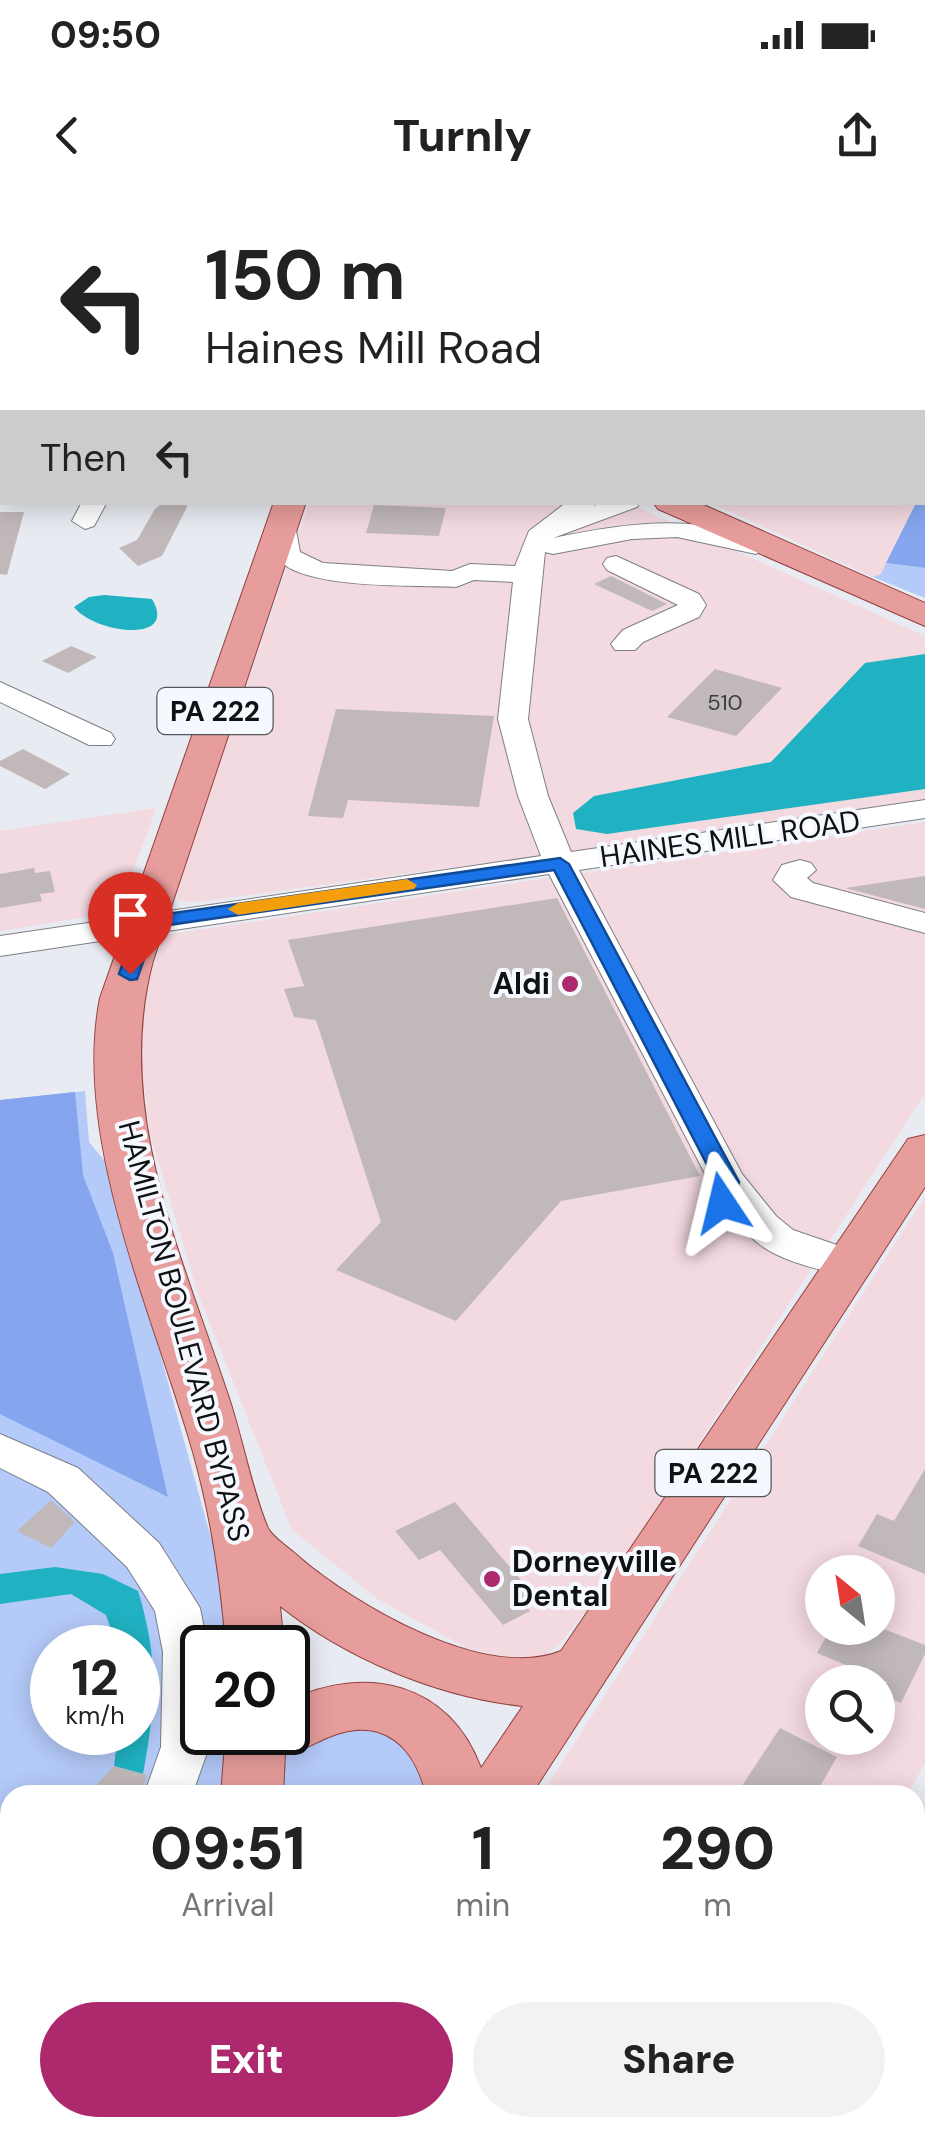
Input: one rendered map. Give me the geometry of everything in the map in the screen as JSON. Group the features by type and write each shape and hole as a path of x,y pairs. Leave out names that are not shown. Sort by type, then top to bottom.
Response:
{"main road":[{"path":"676,505 925,616"},
{"name":"HAMILTON BOULEVARD BYPASS","path":"253,1625 232,1496 164,1281 126,1137 120,1090 121,1000 224,684 287,511"},
{"name":"PA 222","path":"504,1785 925,1150"},
{"path":"242,1540 313,1600 366,1631 427,1658 495,1679 529,1682 554,1678 584,1666"},
{"path":"310,1718 350,1706 391,1709 421,1724 436,1739 449,1755 455,1785"}],"street":[{"path":"581,505 537,556 512,720 533,796 560,864 727,1182 722,1203 741,1238 760,1252 842,1274"},
{"path":"537,556 623,505"},
{"path":"537,556 640,505"},
{"path":"718,505 721,512 856,586"},
{"path":"287,511 287,553 309,570 456,578 656,526 709,531 795,559"},
{"path":"616,564 689,600 692,606 633,636 625,644"},
{"path":"0,691 100,739"},
{"name":"HAINES MILL ROAD","path":"0,946 925,809"},
{"path":"800,870 793,872 789,880 802,890 925,923"},
{"path":"0,1450 64,1480 143,1555 176,1608 186,1652 185,1747 172,1785"}],"shaded area":[{"path":"308,505 633,505 925,636 925,800 197,902 179,901 176,891"},
{"path":"715,505 915,505 881,574 873,577"},
{"path":"915,505 925,505 925,568 886,563"},
{"path":"886,563 925,568 925,598 873,577 881,574"},
{"path":"89,597 152,599 157,613 154,623 131,630 115,628 84,616 74,607"},
{"path":"925,654 925,789 607,834 576,829 573,813 594,796 771,762 865,663"},
{"path":"156,808 124,897 114,908 98,915 0,931 0,831"},
{"path":"925,822 925,1093 608,1584 562,1641 530,1663 467,1648 379,1600 292,1530 198,1294 150,1133 140,1057 146,988 164,935"},
{"path":"85,1091 89,1142 108,1165 217,1560 225,1625 180,1625 180,1755 228,1755 226,1785 0,1785 0,1100"},
{"path":"75,1092 83,1175 113,1253 168,1497 0,1414 0,1100"},
{"path":"925,1197 925,1763 913,1785 547,1785"},
{"path":"55,1567 103,1574 138,1591 147,1625 109,1625 106,1615 71,1594 0,1604 0,1574"},
{"path":"403,1728 428,1785 265,1785 275,1755 310,1755 310,1731"},
{"path":"115,1755 146,1755 143,1774 114,1766"}],"building":[{"path":"160,505 187,507 162,556 138,566 119,548 137,540"},
{"path":"374,505 446,508 439,536 366,533"},
{"path":"0,512 24,512 7,575 0,574"},
{"path":"611,576 667,604 652,611 594,584"},
{"path":"71,646 97,657 68,673 42,661"},
{"path":"715,669 782,688 736,736 667,717"},
{"path":"336,709 494,716 479,807 348,800 343,818 308,816"},
{"path":"23,749 70,774 45,789 0,766 0,761"},
{"path":"34,868 35,873 50,871 55,892 40,894 42,901 0,908 0,874"},
{"path":"925,876 925,909 845,888"},
{"path":"557,898 700,1176 561,1201 456,1321 336,1270 381,1222 316,1020 294,1017 284,989 304,986 288,940"},
{"path":"925,1469 925,1574 895,1561 895,1555 880,1555 858,1546 877,1514 894,1521"},
{"path":"51,1500 75,1522 51,1548 17,1531"},
{"name":"Dorneyville Dental","path":"455,1502 536,1598 524,1604 530,1611 503,1625 440,1550 419,1560 395,1531"},
{"path":"895,1633 925,1645 925,1654 901,1703 895,1701 895,1665 846,1665 817,1653 821,1645 895,1645"},
{"path":"780,1728 805,1741 805,1755 837,1757 821,1785 743,1785"},
{"path":"114,1766 147,1775 144,1785 96,1785"}],"slow traffic":[{"path":"238,909 407,885"}],"place":[{"name":"Aldi","path":"570,984"},
{"name":"Dorneyville Dental","path":"492,1579"}],"route":[{"path":"130,974 146,922 560,864 727,1182 722,1203"}]}
